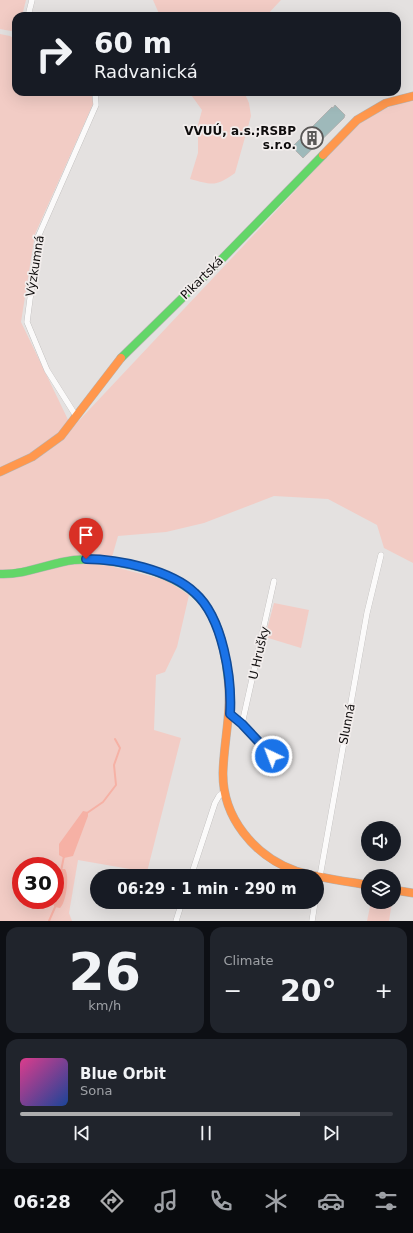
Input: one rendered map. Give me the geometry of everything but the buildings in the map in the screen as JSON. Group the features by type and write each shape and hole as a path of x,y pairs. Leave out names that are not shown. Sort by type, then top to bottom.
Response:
{"street":[{"path":"29,12 32,0"},
{"name":"Výzkumná","path":"76,416 47,370 27,322 38,237 96,105 95,96"},
{"name":"Pikartská","path":"0,472 32,457 61,436 119,361 357,120 386,103 413,96"},
{"name":"Slunná","path":"321,869 365,629 381,555"},
{"path":"0,574 24,573 67,561 91,559 115,562 139,567 168,576 186,585 202,600 218,632 228,676 230,714 223,767 224,792 237,823 251,842 263,854 291,869"},
{"name":"U Hrušky","path":"242,724 274,581"},
{"path":"230,714 242,724 272,756"},
{"path":"193,869 215,804 219,796 224,792"},
{"path":"324,877 361,884"},
{"path":"401,891 413,893"},
{"path":"176,921 180,909"},
{"path":"312,921 314,909"}],"shaded area":[{"path":"0,0 26,0 23,12 12,12 12,31 0,29"},
{"path":"153,0 281,0 270,12 158,12"},
{"path":"0,34 12,37 12,96 92,96 93,104 35,234 21,322 72,428 356,126 383,110 413,99 413,563 384,548 377,525 328,499 274,496 204,523 166,532 118,536 112,557 114,567 166,580 189,595 177,647 165,672 156,675 154,730 181,738 148,869 130,869 78,860 69,913 72,921 0,921"},
{"path":"192,96 246,96 249,103 251,116 235,173 223,181 214,184 190,179 198,153 198,125 202,110"},
{"path":"274,603 309,610 301,648 265,637"},
{"path":"83,811 88,812 88,816 73,856 64,858 59,855 59,844"},
{"path":"64,869 67,877 66,895 64,901"},
{"path":"370,909 391,909 389,921 367,921"}],"waterway":[{"path":"87,813 103,802 116,785 114,765 120,748 115,739"},
{"path":"49,921 54,909"}],"traffic: fast":[{"path":"121,358 215,266 323,155"},
{"path":"0,574 19,573 74,560 89,559 131,565 154,571 174,579 190,589 212,616 225,654 228,678"}],"traffic: slow":[{"path":"323,155 357,120 386,103 413,96"},
{"path":"0,472 32,457 61,436 121,358"},
{"path":"228,678 229,702 223,772 224,789 228,804 243,833 267,856 296,871 361,884"},
{"path":"401,891 413,893"}],"place":[{"name":"VVUÚ, a.s.;RSBP s.r.o.","path":"312,138"}],"route":[{"path":"86,559 115,562 156,572 168,576 189,587 199,596 214,622 223,647 230,693 230,714 242,724 272,756"}]}
